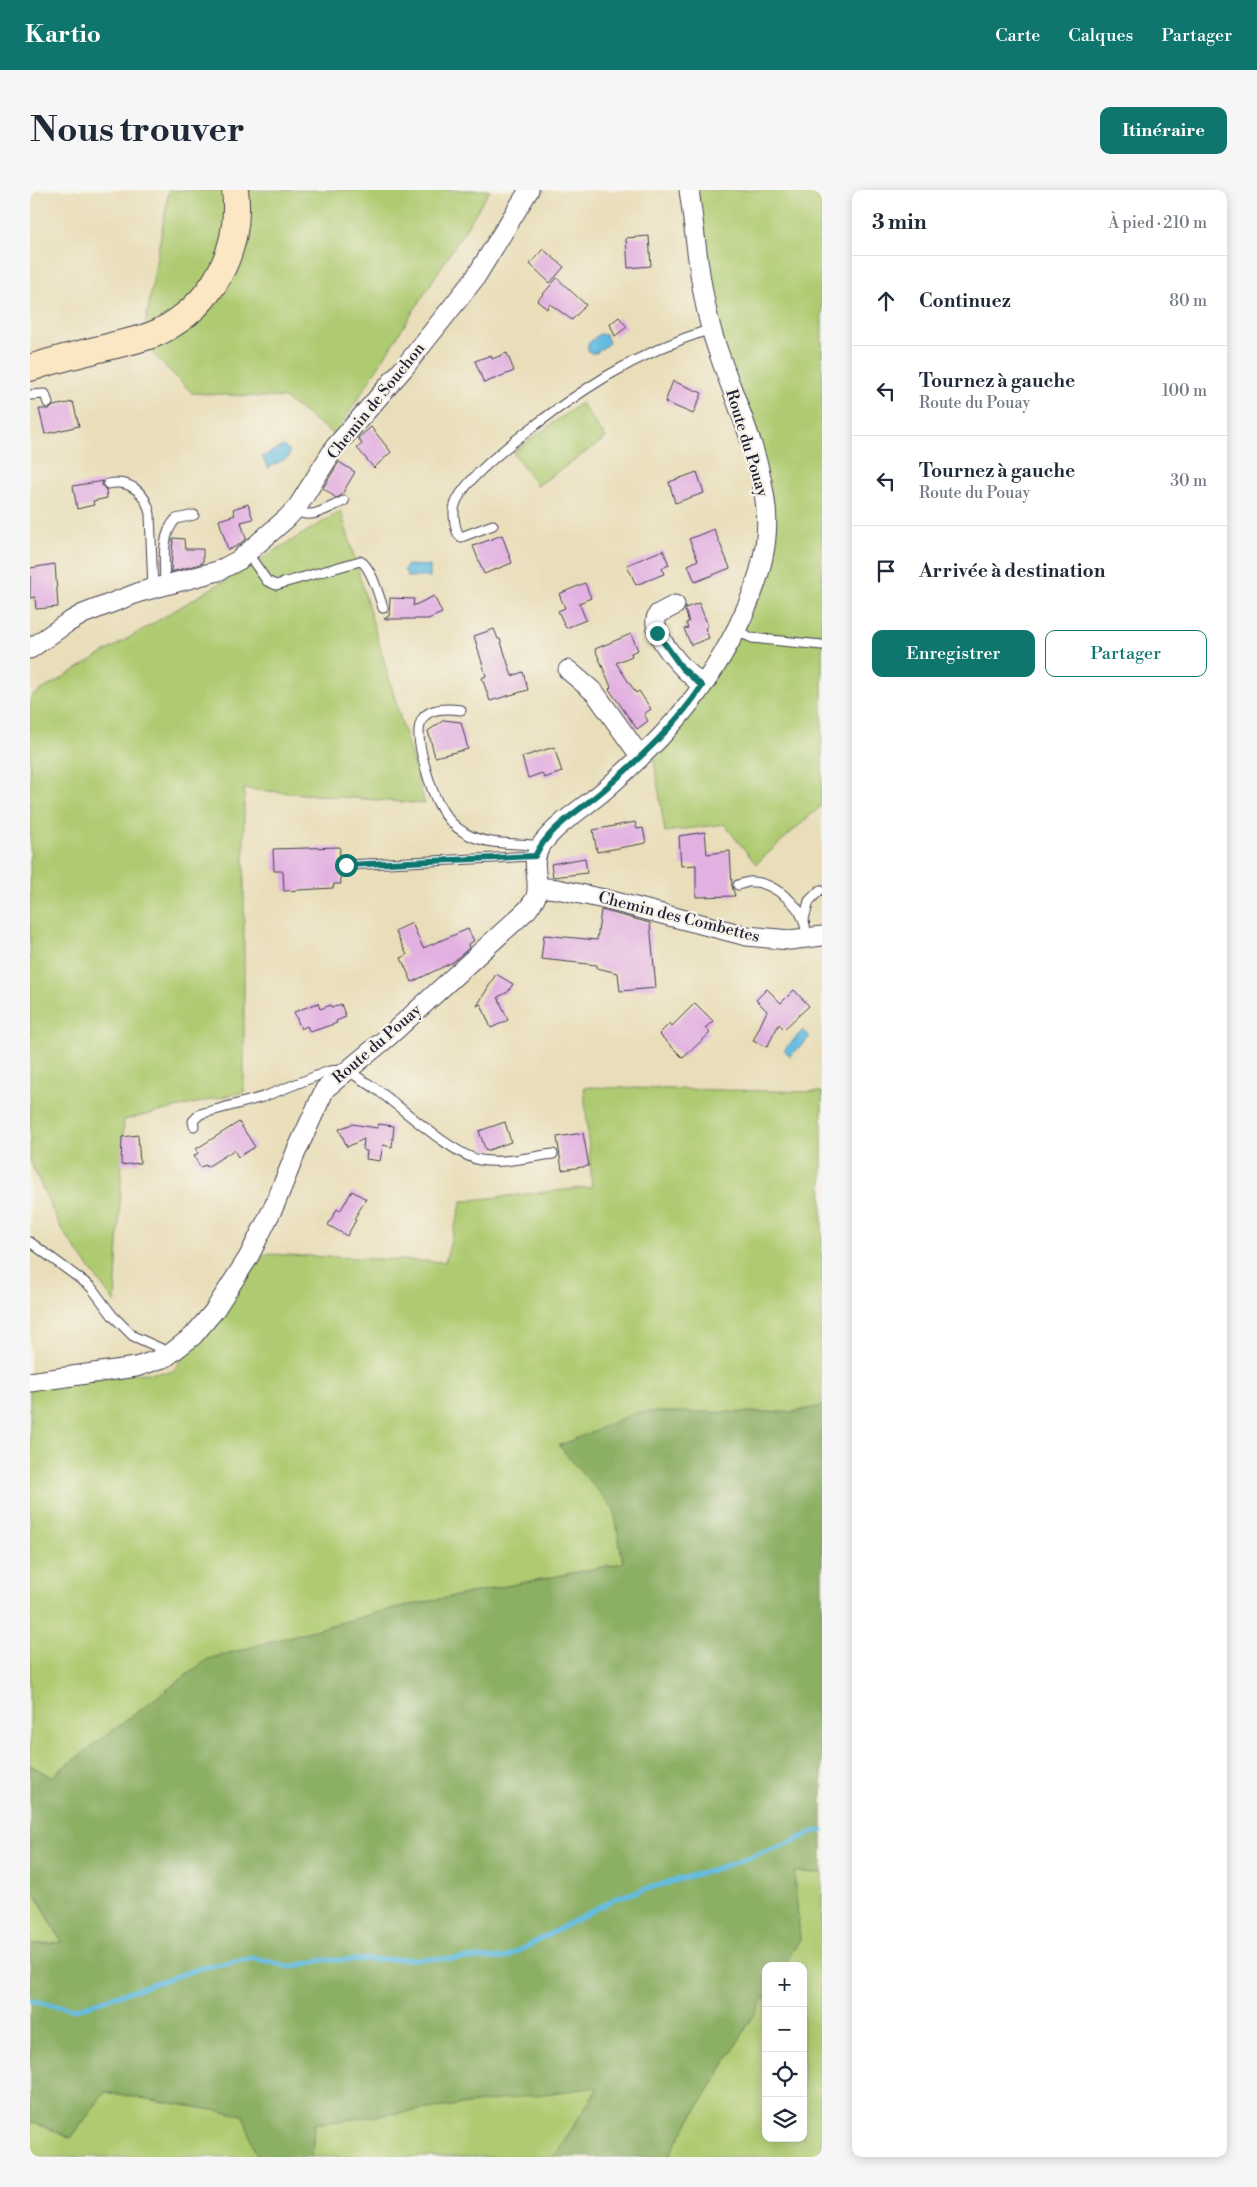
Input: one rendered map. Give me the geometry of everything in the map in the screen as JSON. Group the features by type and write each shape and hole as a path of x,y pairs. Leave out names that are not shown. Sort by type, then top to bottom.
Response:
{"main road":[{"path":"30,368 138,340 158,332 179,320 199,303 216,282 228,258 235,229 234,190"}],"street":[{"name":"Chemin de Souchon","path":"30,649 67,623 84,614 140,592 218,571 248,554 295,509 335,447 403,369 476,278 529,190"},
{"name":"Route du Pouay","path":"30,1382 136,1366 166,1357 193,1336 214,1311 248,1258 276,1204 296,1152 325,1090 345,1071 388,1037 528,909 536,898 537,887 534,872 537,852 553,831 606,788 666,731 702,686 735,630 762,564 767,534 766,507 755,458 706,310 689,190"},
{"path":"675,605 658,614 654,624 657,633 682,668 702,686"},
{"path":"568,670 595,693 640,756"},
{"name":"Chemin des Combettes","path":"537,887 557,889 604,899 747,936 771,939 814,938"}],"lane":[{"path":"493,526 461,537 456,528 454,505 459,495 518,437 608,376 678,342 711,329"},
{"path":"30,395 45,394 48,403"},
{"path":"108,484 118,483 127,485 141,492 148,502 159,587"},
{"path":"295,509 302,514 313,514 344,501"},
{"path":"159,587 168,529 176,519 194,515"},
{"path":"248,554 267,581 276,585 360,561 366,566 383,608"},
{"path":"735,630 752,638 822,645"},
{"path":"346,865 537,852 532,844 481,840 465,833 450,822 440,806 428,780 417,739 418,727 424,716 432,711 449,708 461,710"},
{"path":"738,885 750,882 763,883 788,899 800,912 814,938"},
{"path":"804,919 809,901 820,890"},
{"path":"194,1126 193,1121 200,1114 263,1097 329,1071 340,1070 374,1087 470,1157 494,1162 553,1154"},
{"path":"30,1242 92,1287 112,1314 133,1336 170,1353"}],"green space":[{"path":"169,190 490,190 335,435 284,398 192,393 142,343"},
{"path":"698,190 822,190 822,805 756,864 724,824 665,832 653,754 698,699 773,539 714,312"},
{"path":"581,403 606,438 537,486 513,452"},
{"path":"341,511 425,804 244,789 244,1092 124,1120 115,1303 62,1230 30,1161 30,697"},
{"path":"584,1087 822,1092 822,1406 793,1412 559,1445 614,1509 623,1563 395,1608 208,1659 51,1777 30,1765 30,1378 172,1372 265,1254 445,1262 462,1201 592,1187"},
{"path":"822,1406 822,1873 794,1872 800,1939 786,1962 762,1962 762,2002 668,2157 554,2157 598,2087 314,2124 312,2157 257,2157 243,2115 105,2092 71,2138 30,2121 30,1945 62,1942 30,1884 30,1765 51,1777 208,1659 395,1608 623,1563 614,1509 559,1446 637,1412 792,1412"},
{"path":"794,1872 822,1873 822,2157 668,2157 762,2002 762,2142 807,2142 807,1962 786,1962 800,1939"},
{"path":"30,1884 62,1942 30,1945"},
{"path":"599,2086 554,2157 312,2157 314,2124"},
{"path":"105,2092 244,2115 257,2157 30,2157 30,2121 71,2138"}],"water":[{"path":"599,334 606,335 609,343 596,353 591,353 588,351 588,344"},
{"path":"283,446 289,450 289,457 268,468 262,457"},
{"path":"407,565 430,566 430,577 407,577 404,571"},
{"path":"803,1030 810,1037 790,1056 784,1050"}],"building":[{"path":"649,236 651,266 628,268 626,238"},
{"path":"543,249 564,267 550,283 530,264"},
{"path":"557,278 586,305 572,320 550,304 547,309 537,301"},
{"path":"619,317 627,327 615,336 610,324"},
{"path":"507,353 514,371 484,383 475,361 491,355 492,359"},
{"path":"673,381 702,393 693,414 665,402"},
{"path":"73,402 79,426 45,434 39,409 50,409 53,406"},
{"path":"371,427 391,452 374,468 357,448 362,444 358,438"},
{"path":"339,462 355,472 341,496 336,498 323,488"},
{"path":"697,472 704,493 675,503 669,482"},
{"path":"103,481 102,485 106,490 107,498 93,501 94,505 77,509 73,486"},
{"path":"248,504 253,519 241,522 246,539 228,550 219,520 235,515 233,509"},
{"path":"714,529 730,568 695,582 688,565 698,560 689,539"},
{"path":"502,535 512,563 484,574 473,546"},
{"path":"173,538 184,539 185,549 203,549 203,563 171,572"},
{"path":"663,550 669,565 662,568 664,574 636,585 627,565"},
{"path":"55,564 58,607 36,609 35,597 30,598 30,568"},
{"path":"585,583 591,598 579,603 586,620 566,628 558,611 565,608 559,594"},
{"path":"434,596 442,613 428,619 384,619 389,616 390,598 414,599 413,606"},
{"path":"699,603 708,626 705,628 709,638 691,645 684,629 688,628 686,623 689,622 685,608"},
{"path":"494,629 498,639 500,639 512,676 523,672 528,690 490,701 482,678 486,676 474,636"},
{"path":"631,634 638,650 631,653 632,656 616,663 636,693 639,691 651,709 644,714 648,721 637,729 609,689 611,687 595,649"},
{"path":"444,720 461,722 468,749 435,757 428,731"},
{"path":"554,747 562,772 544,778 542,773 528,778 522,757"},
{"path":"635,822 637,829 643,828 646,843 597,852 593,830"},
{"path":"705,832 707,854 730,851 732,886 735,896 696,897 696,865 681,866 679,836"},
{"path":"340,847 341,884 334,884 333,888 284,891 283,871 274,871 273,849"},
{"path":"585,858 587,873 553,877 551,864"},
{"path":"601,910 650,923 656,988 620,991 618,973 597,968 597,965 541,959 544,935 597,940"},
{"path":"412,923 423,948 468,929 474,941 468,944 469,948 453,962 412,982 401,958 407,955 395,931"},
{"path":"496,974 513,984 508,992 498,997 508,1020 491,1028 481,1004 477,1006"},
{"path":"767,989 781,1003 794,990 809,1006 784,1029 779,1024 767,1047 753,1041 767,1011 756,1000"},
{"path":"318,1003 320,1009 331,1005 332,1008 341,1004 346,1017 336,1021 337,1023 310,1032 307,1026 301,1029 294,1012"},
{"path":"695,1003 713,1021 705,1028 710,1033 683,1058 659,1034 670,1023 672,1026"},
{"path":"239,1122 255,1147 238,1157 234,1150 207,1167 206,1165 200,1167 194,1156 198,1153 196,1149"},
{"path":"505,1122 511,1142 486,1151 479,1131"},
{"path":"352,1124 377,1128 378,1124 394,1126 392,1147 383,1145 380,1161 366,1159 367,1151 363,1150 364,1139 347,1147 339,1129"},
{"path":"583,1133 589,1166 562,1170 557,1137"},
{"path":"138,1135 140,1163 121,1165 122,1137"},
{"path":"352,1191 366,1199 354,1219 356,1220 347,1236 328,1225 337,1209 340,1211"}],"waterway":[{"path":"30,2001 76,2009 201,1968 254,1958 291,1967 322,1960 506,1958 616,1898 728,1865 822,1830"}],"route":[{"path":"346,865 535,856 553,831 606,788 666,731 702,686 682,668 657,633"}]}
